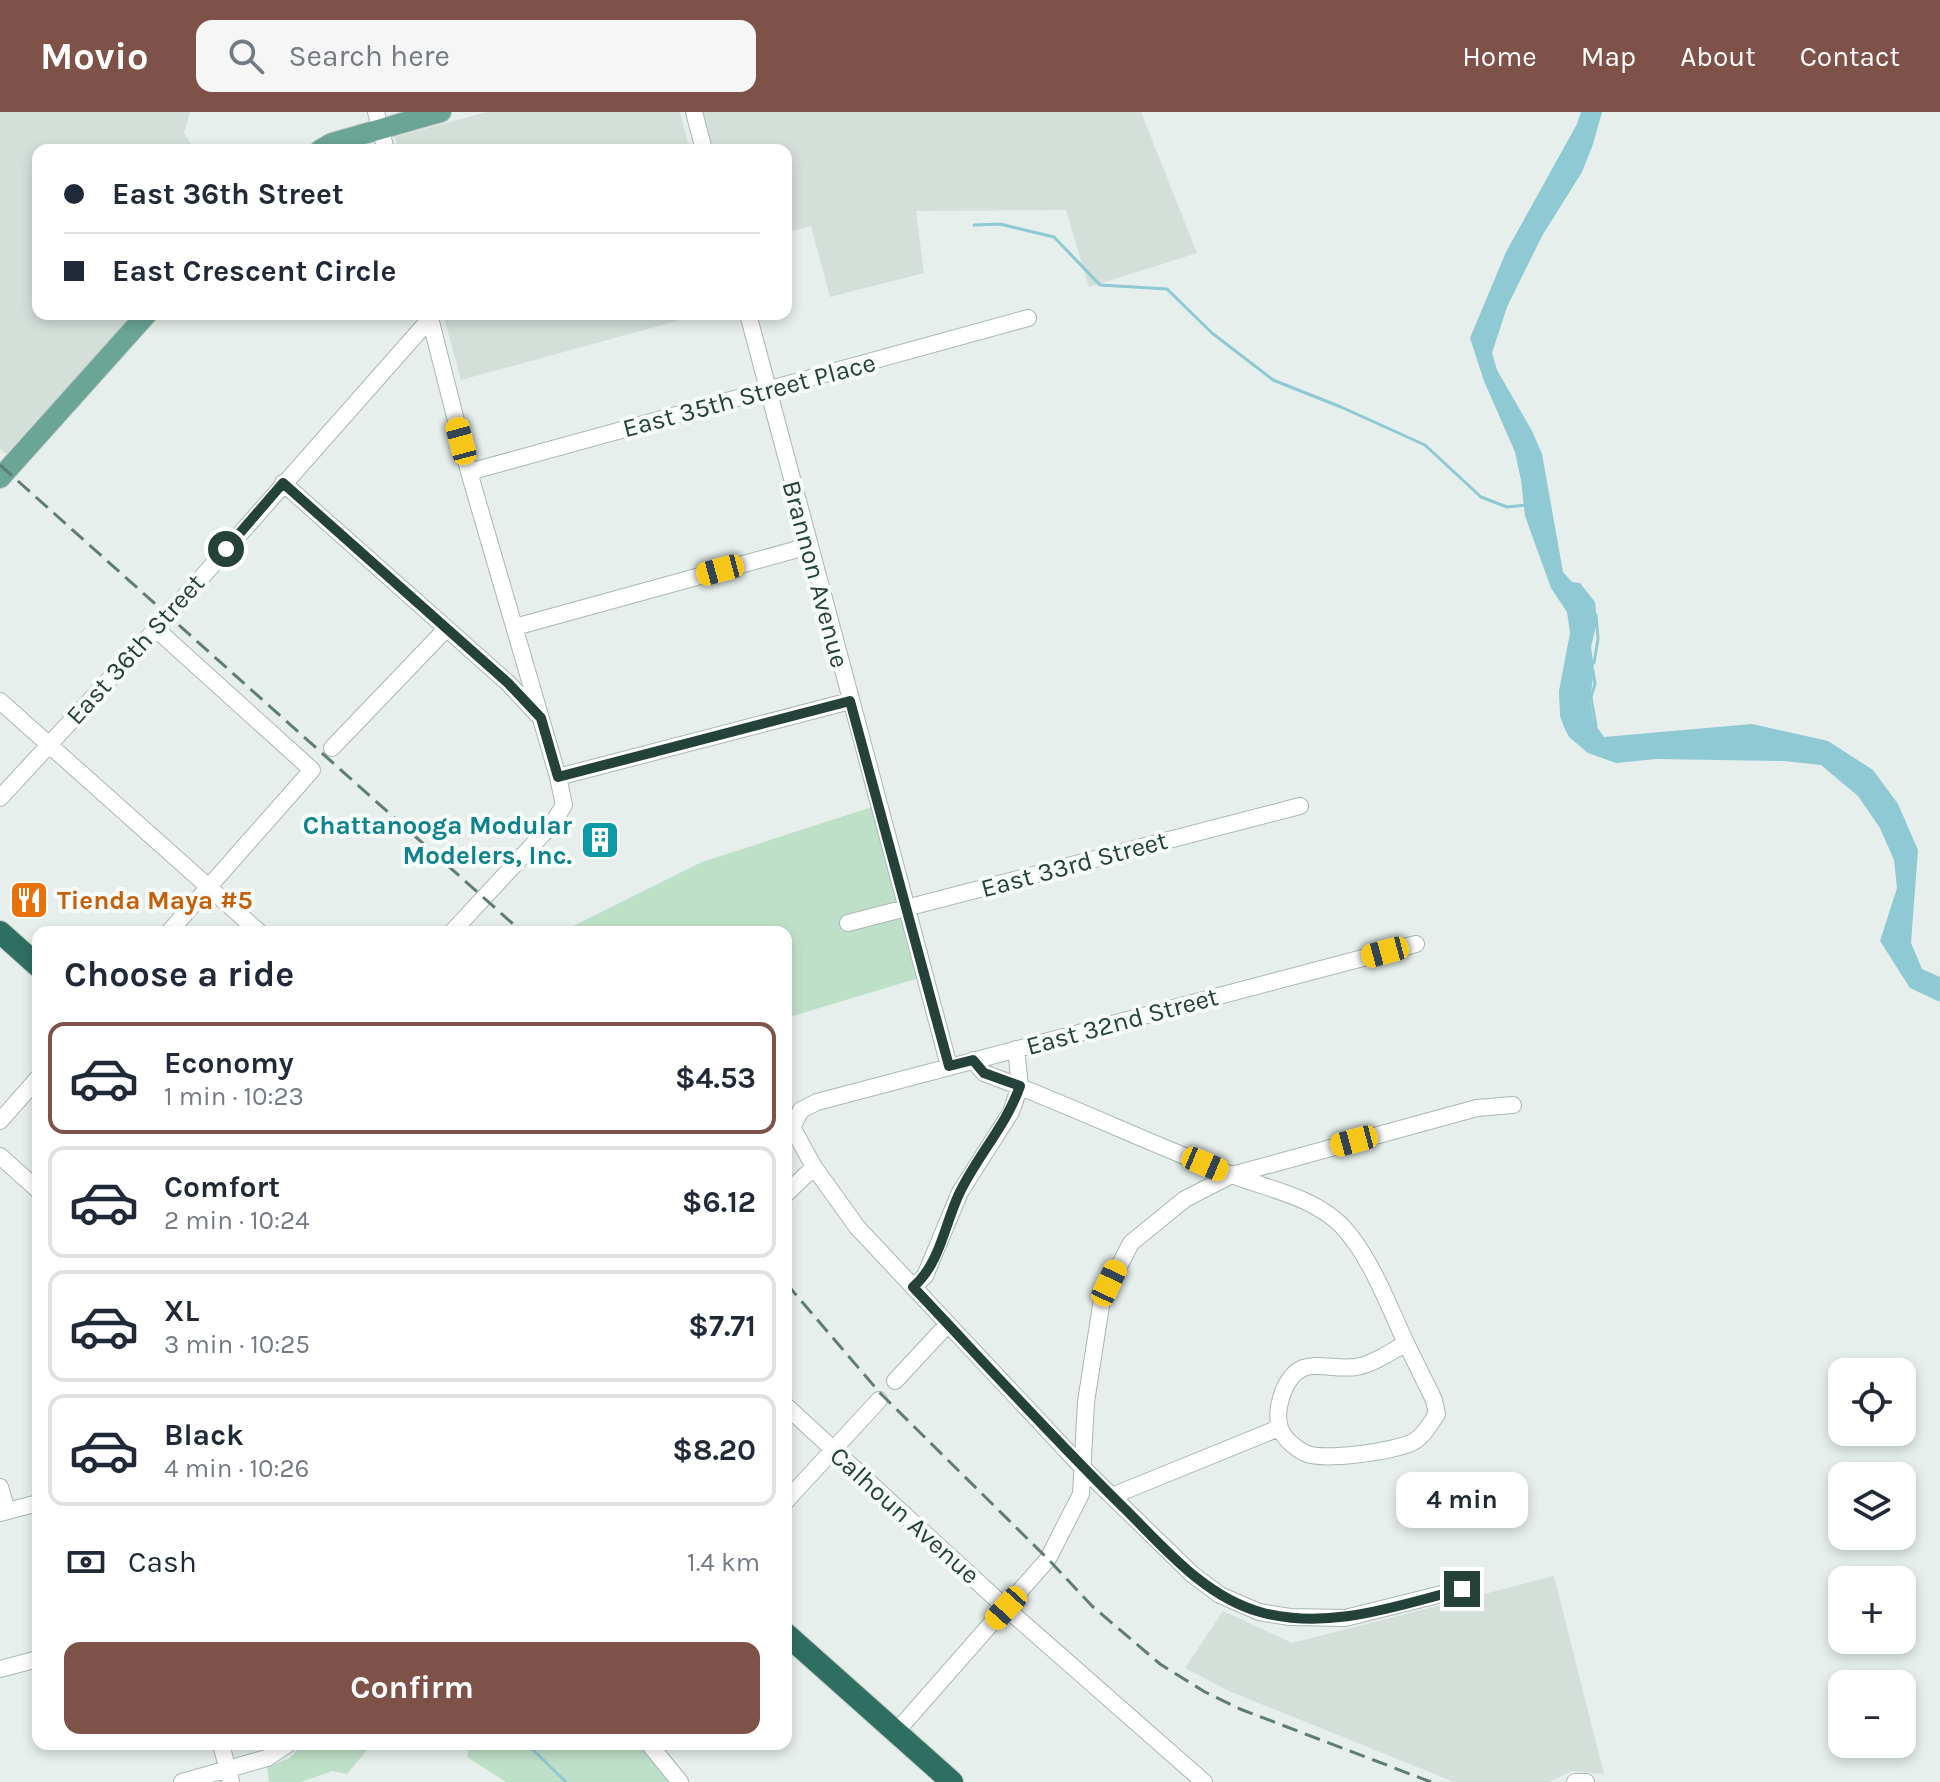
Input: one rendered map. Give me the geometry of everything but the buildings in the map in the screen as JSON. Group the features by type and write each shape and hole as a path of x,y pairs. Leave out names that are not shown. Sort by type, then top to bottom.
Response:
{"highway":[{"path":"0,932 32,961"},
{"path":"792,1639 952,1782"}],"main road":[{"path":"330,144 378,120 441,112"},
{"path":"0,478 142,320"}],"street":[{"path":"694,112 702,144"},
{"path":"378,120 384,144"},
{"name":"East 35th Street Place","path":"469,472 1028,318"},
{"name":"East 36th Street","path":"0,798 156,629 426,320"},
{"path":"430,320 469,472 564,805 553,823 458,926"},
{"name":"Brannon Avenue","path":"750,320 949,1066"},
{"path":"283,483 508,683 541,718"},
{"path":"515,627 809,546"},
{"path":"156,629 312,770 174,926"},
{"path":"332,748 446,629"},
{"path":"0,701 252,926"},
{"path":"558,777 850,701"},
{"name":"East 33rd Street","path":"848,923 1300,806"},
{"name":"East 32nd Street","path":"792,1118 817,1102 1416,944"},
{"path":"913,1287 925,1276 960,1192 1011,1112 1020,1086 1016,1049"},
{"path":"973,1060 984,1073 1232,1175 1295,1197 1340,1224 1357,1245 1406,1343 1434,1400 1437,1414 1415,1441 1354,1455 1307,1455 1285,1439 1279,1428 1279,1402 1287,1381 1306,1366 1356,1367 1406,1343"},
{"path":"0,1121 32,1085"},
{"path":"896,1732 1048,1559 1081,1494 1086,1402 1102,1299 1131,1243 1185,1199 1232,1175 1477,1108 1513,1105"},
{"path":"792,1127 814,1167 857,1227 1083,1468 1193,1575 1220,1595 1259,1612 1290,1617 1345,1618 1462,1589"},
{"path":"0,1156 32,1185"},
{"path":"792,1188 814,1167"},
{"path":"895,1381 948,1324"},
{"path":"792,1494 879,1400"},
{"name":"Calhoun Avenue","path":"792,1411 1006,1608 1204,1782"},
{"path":"1112,1496 1279,1428"},
{"path":"0,1487 3,1512 32,1505"},
{"path":"0,1669 32,1661"},
{"path":"223,1750 230,1776"},
{"path":"182,1782 230,1776 279,1750"},
{"path":"654,1750 680,1782"},
{"path":"1575,1782 1586,1782"}],"shaded area":[{"path":"0,112 190,112 184,133 191,144 32,144 32,320 129,320 6,454 0,449"},
{"path":"487,112 680,112 688,144 397,144 395,137"},
{"path":"703,112 1141,112 1197,253 1089,287 1066,210 916,211 924,273 830,297 811,226 792,231 792,144 711,144"},
{"path":"445,320 680,320 461,380"},
{"path":"1554,1576 1604,1774 1572,1771 1549,1782 1454,1782 1229,1691 1185,1668 1223,1611 1292,1643"}],"green space":[{"path":"872,807 919,978 792,1016 792,926 573,926 702,862"},
{"path":"297,1750 367,1750 347,1774 332,1771 301,1782 269,1782 267,1767 290,1758"},
{"path":"469,1750 646,1750 671,1782 506,1782 467,1757"}],"water":[{"path":"1581,112 1602,112 1593,144 1582,172 1542,236 1507,307 1492,353 1497,370 1542,454 1563,572 1572,582 1580,583 1595,602 1597,621 1591,647 1594,669 1590,701 1594,723 1604,737 1752,724 1828,741 1873,770 1898,804 1918,850 1911,943 1922,969 1940,977 1940,1002 1910,988 1880,941 1897,888 1894,860 1880,828 1858,796 1821,765 1784,761 1656,759 1616,763 1588,753 1569,737 1564,727 1560,716 1559,691 1570,633 1567,612 1551,588 1525,516 1515,452 1484,381 1470,338 1506,252"}],"waterway":[{"path":"974,225 1000,224 1054,237 1100,285 1167,289 1212,333 1273,380 1425,445 1481,497 1507,507 1527,505"},
{"path":"1594,663 1598,639 1596,615"},
{"path":"1593,671 1595,684 1591,697 1596,726"},
{"path":"533,1750 566,1782"}],"railway":[{"path":"0,465 515,926"},
{"path":"792,1290 880,1393 1092,1606 1160,1664 1240,1709 1431,1782"}],"place":[{"name":"Chattanooga Modular Modelers, Inc.","path":"600,840"},
{"name":"Tienda Maya #5","path":"29,900"}],"route":[{"path":"226,549 283,483 508,683 541,718 558,777 850,701 949,1066 973,1060 984,1073 1020,1086 1011,1112 960,1192 937,1254 925,1276 913,1287 1083,1468 1193,1575 1220,1595 1259,1612 1290,1617 1345,1618 1462,1589"}]}
